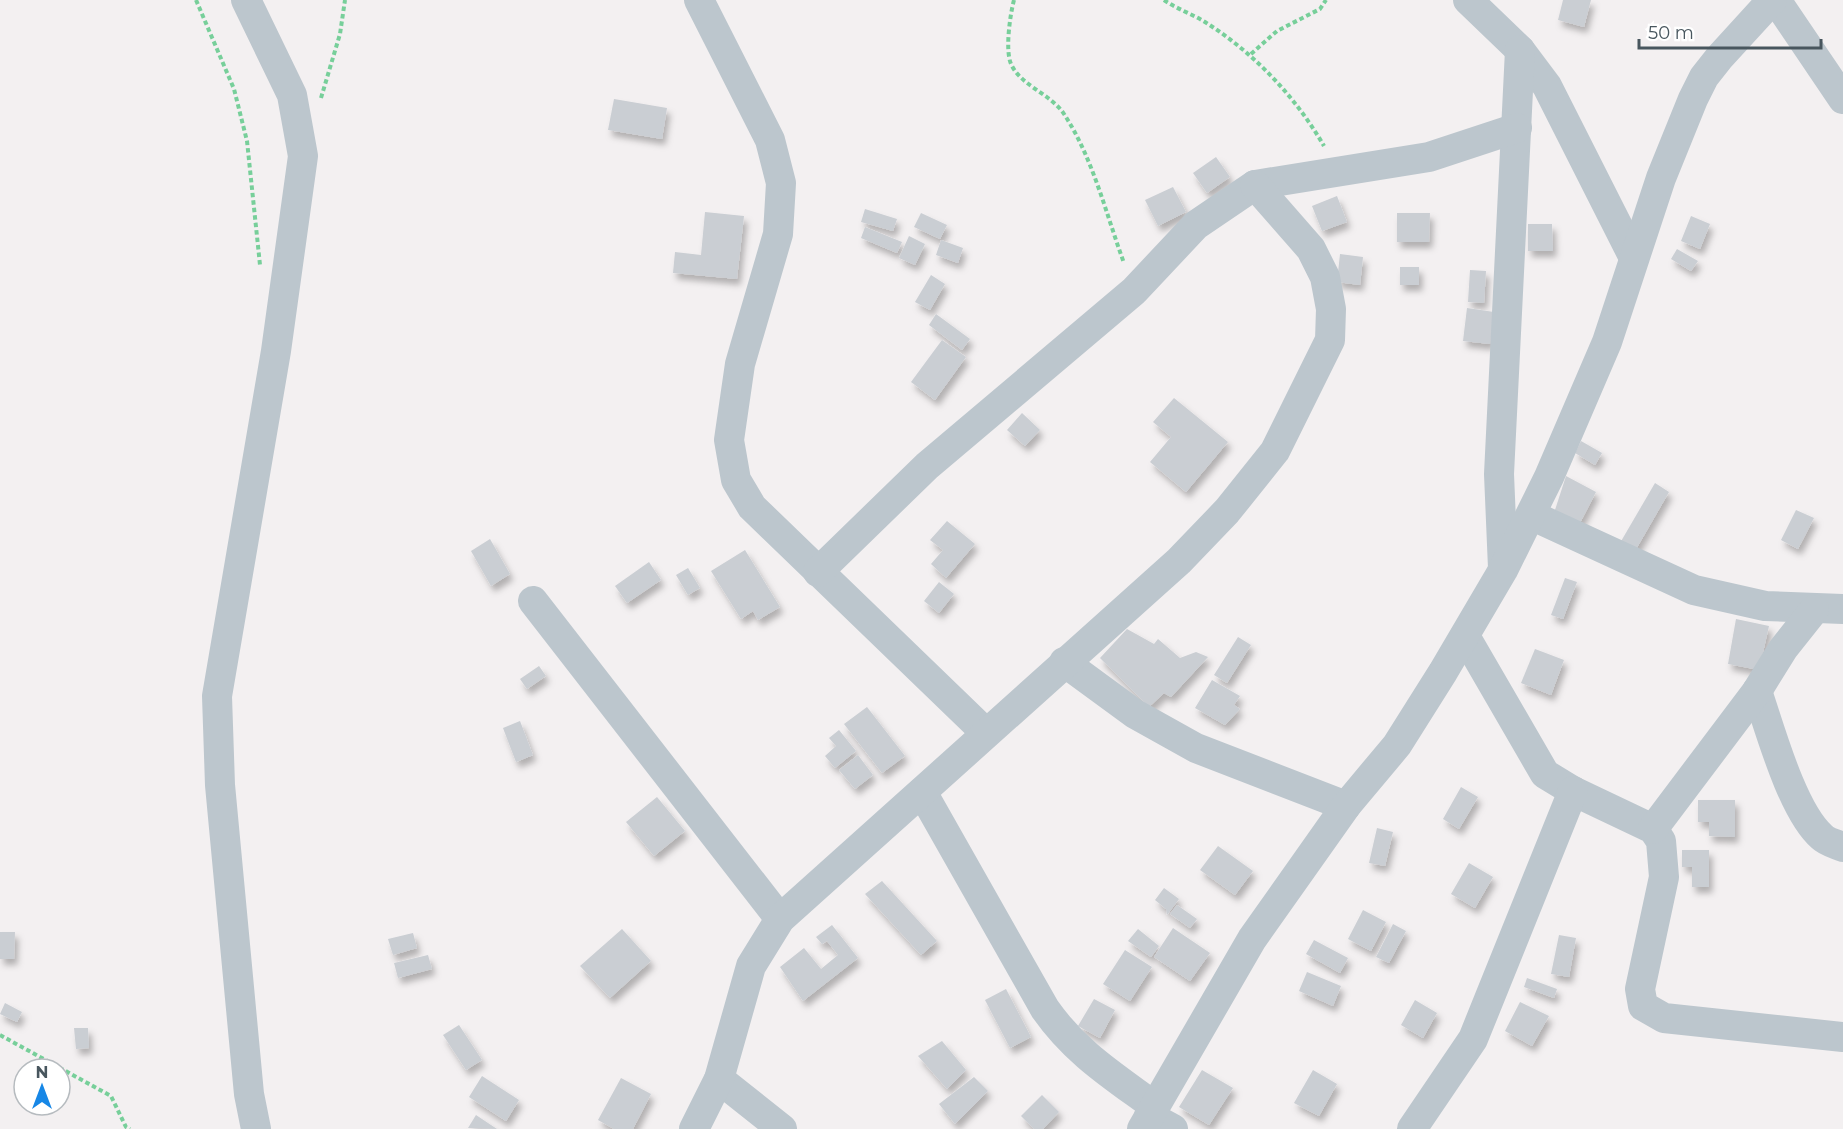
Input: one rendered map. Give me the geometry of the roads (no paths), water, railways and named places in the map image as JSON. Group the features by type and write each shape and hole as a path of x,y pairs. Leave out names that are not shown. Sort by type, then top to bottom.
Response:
{"street":[{"path":"246,0 292,95 303,156 276,351 217,696 221,797 249,1094 256,1129"},
{"path":"699,0 770,140 781,183 777,234 740,364 729,440 736,480 752,507 985,732"},
{"path":"922,792 1045,1009 1064,1036 1155,1120 1252,939 1346,806 1397,745 1503,570 1531,515 1607,342 1661,178 1704,77 1774,0 1843,99"},
{"path":"1487,6 1546,86 1634,258"},
{"path":"1503,570 1499,474 1520,50"},
{"path":"818,572 927,466 1134,291 1196,225 1255,185 1429,157 1517,128"},
{"path":"694,1129 719,1079 751,966 780,919 922,792 985,732 1179,561 1227,511 1275,451 1330,340 1331,309 1325,277 1311,249 1255,185"},
{"path":"1531,515 1694,590 1765,606 1829,610"},
{"path":"532,601 780,919"},
{"path":"1653,829 1757,691 1783,649 1829,610"},
{"path":"1465,636 1545,774 1574,791 1653,829 1661,841 1664,877 1640,989 1643,1006 1664,1018 1843,1037"},
{"path":"1064,662 1135,714 1196,748 1346,806"},
{"path":"1757,691 1784,772 1812,825 1823,838 1843,847"},
{"path":"1412,1129 1473,1038 1574,791"},
{"path":"719,1079 782,1129"}]}
